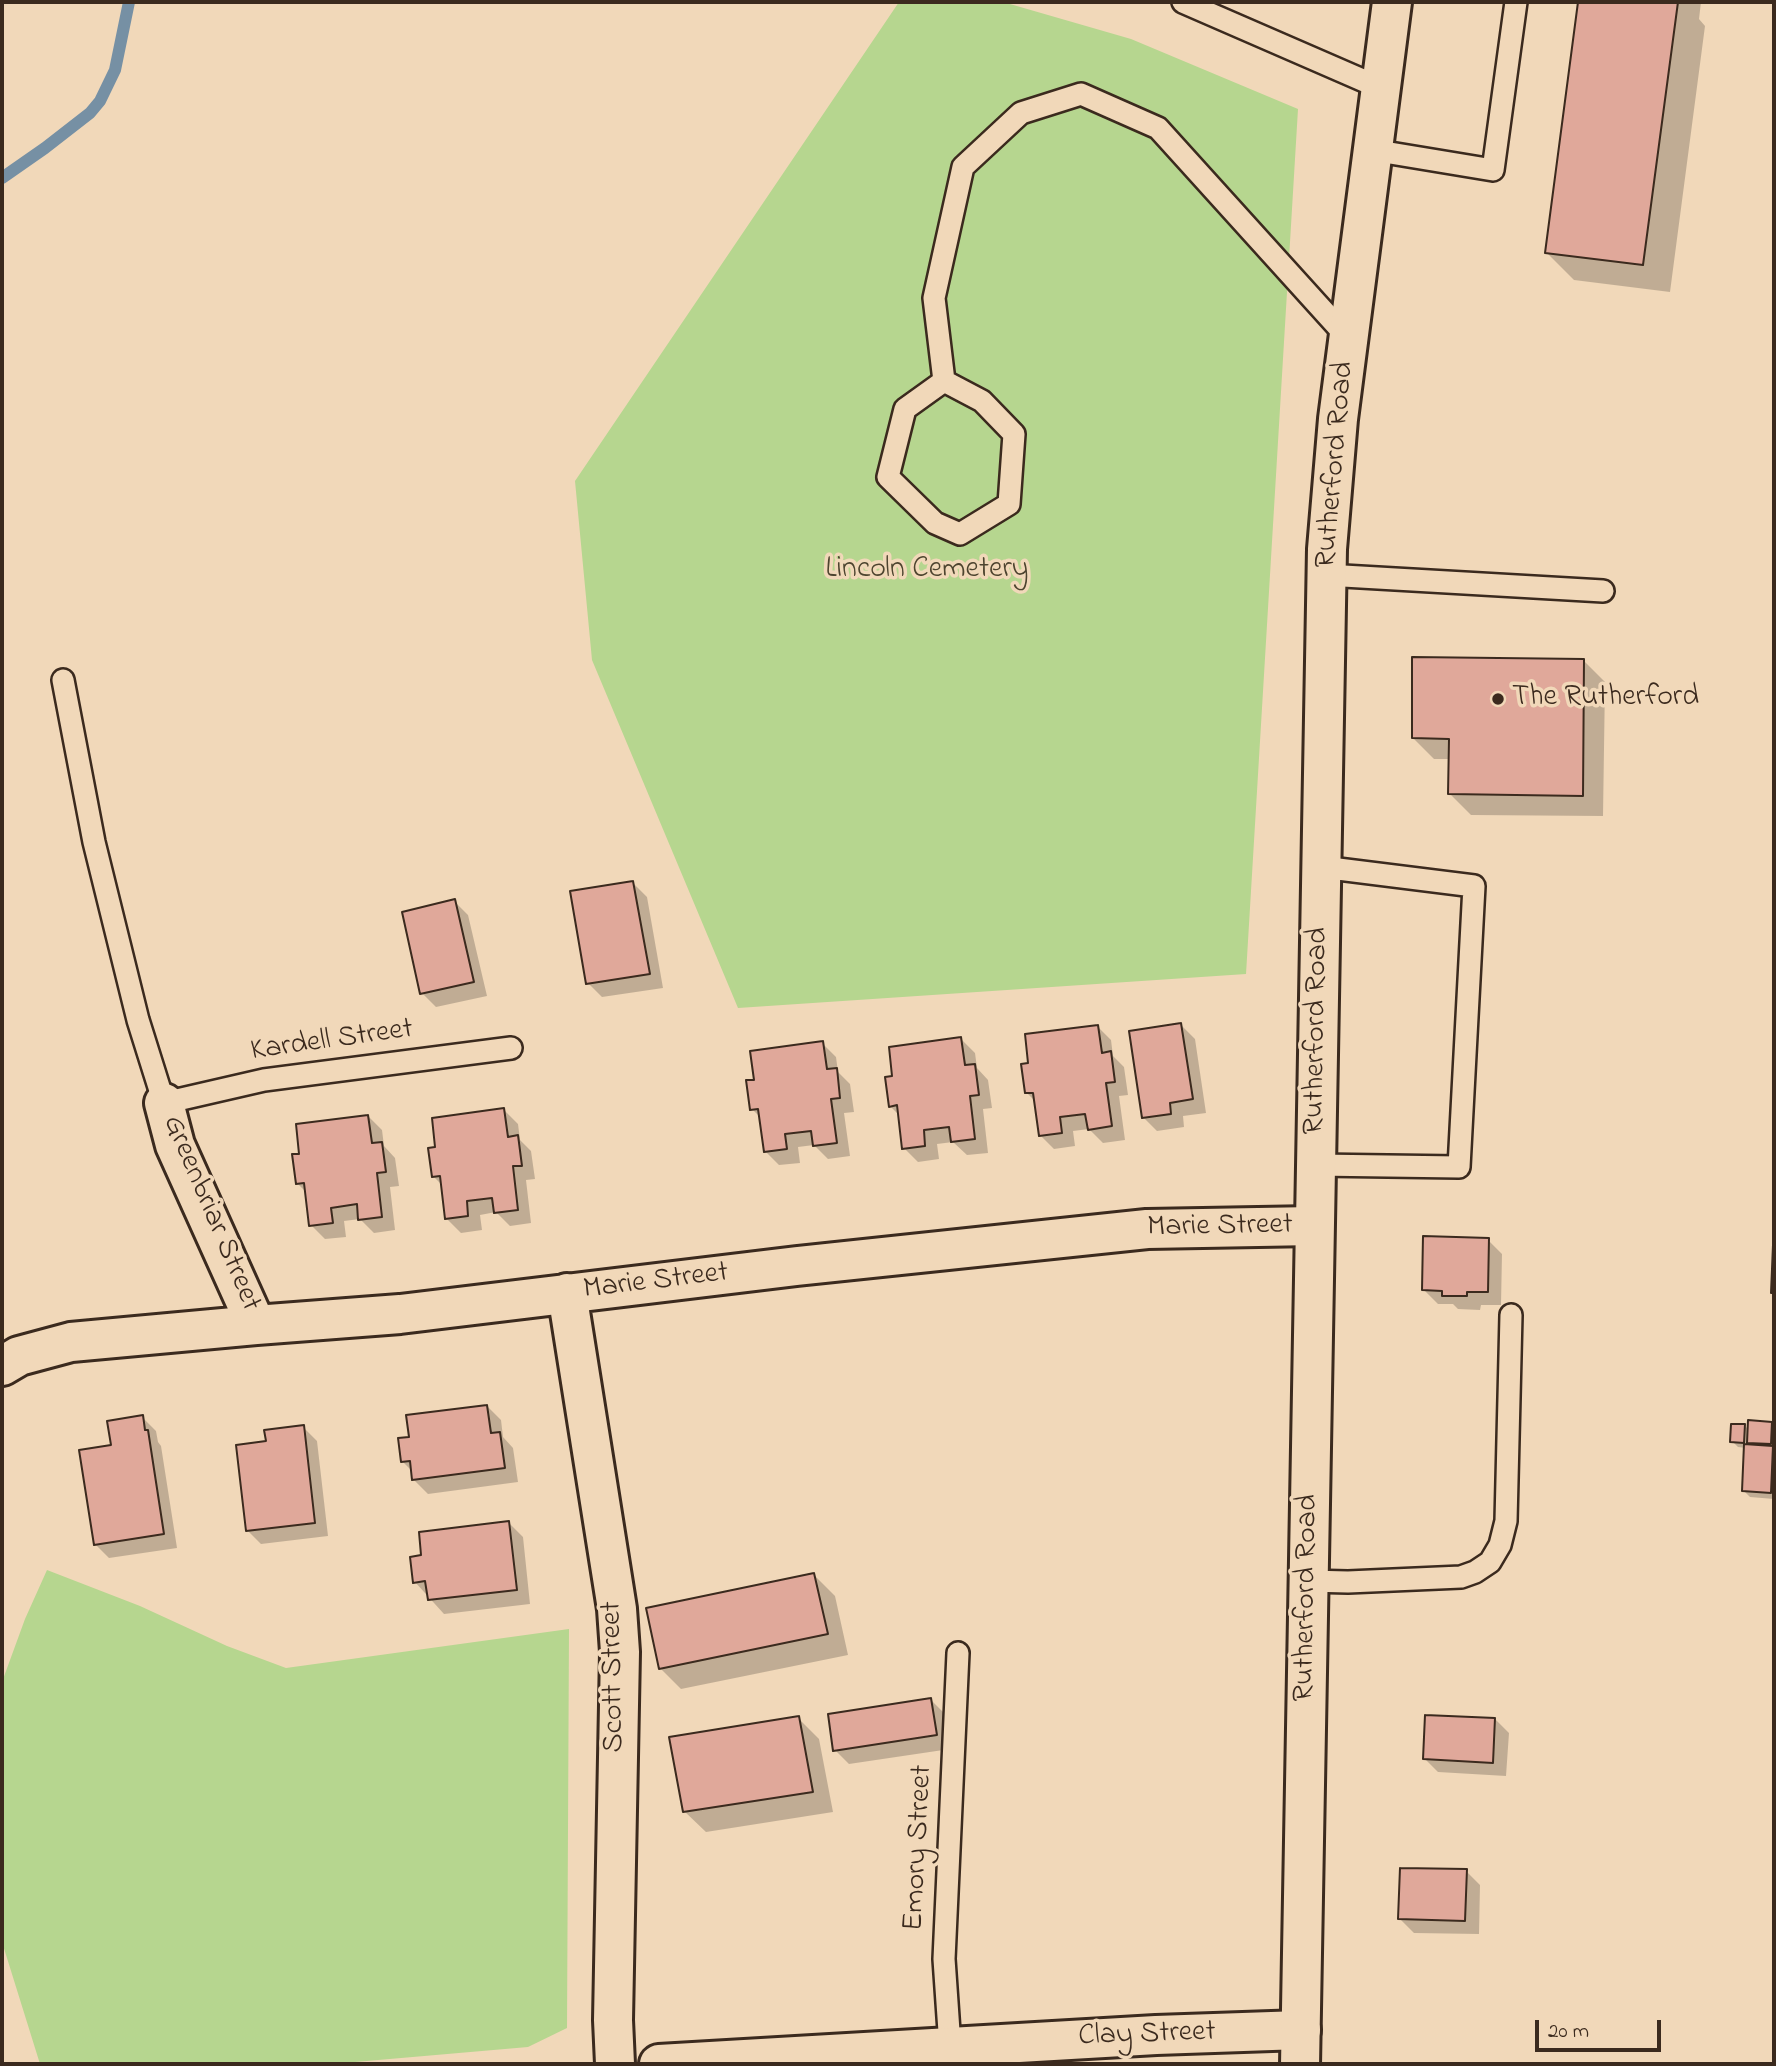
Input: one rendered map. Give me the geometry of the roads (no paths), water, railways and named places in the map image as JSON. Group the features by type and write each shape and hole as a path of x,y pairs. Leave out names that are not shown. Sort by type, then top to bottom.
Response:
{"street":[{"name":"Rutherford Road","path":"1300,2047 1326,575 1338,419 1392,2"},
{"name":"Greenbriar Street","path":"164,1103 175,1145 256,1325"},
{"name":"Marie Street","path":"2,1366 19,1356 71,1342 400,1314 797,1266 1147,1229 1314,1226"},
{"name":"Scott Street","path":"567,1293 617,1609 620,1652 613,2020 615,2064"},
{"name":"Clay Street","path":"659,2064 1156,2035 1300,2047"}],"lane":[{"path":"1183,2 1382,89"},
{"path":"1372,150 1493,170 1516,2"},
{"path":"944,381 934,298 963,167 1021,113 1081,94 1158,128 1348,338"},
{"path":"944,381 982,401 1014,434 1009,504 960,534 935,523 888,477 905,409 944,381"},
{"path":"1326,575 1603,591"},
{"path":"64,680 94,842 138,1020 164,1103"},
{"path":"1316,1165 1459,1167 1474,886 1322,867"},
{"name":"Kardell Street","path":"164,1103 264,1080 510,1048"},
{"path":"1308,1581 1461,1577 1490,1562 1500,1545 1506,1521 1511,1315"},
{"name":"Emory Street","path":"950,2046 944,1959 958,1653"}],"waterway":[{"path":"2,178 90,113 100,101 115,70 129,2"}],"place":[{"name":"The Rutherford","path":"1498,699"}],"park label":[{"name":"Lincoln Cemetery","path":"927,571"}]}
